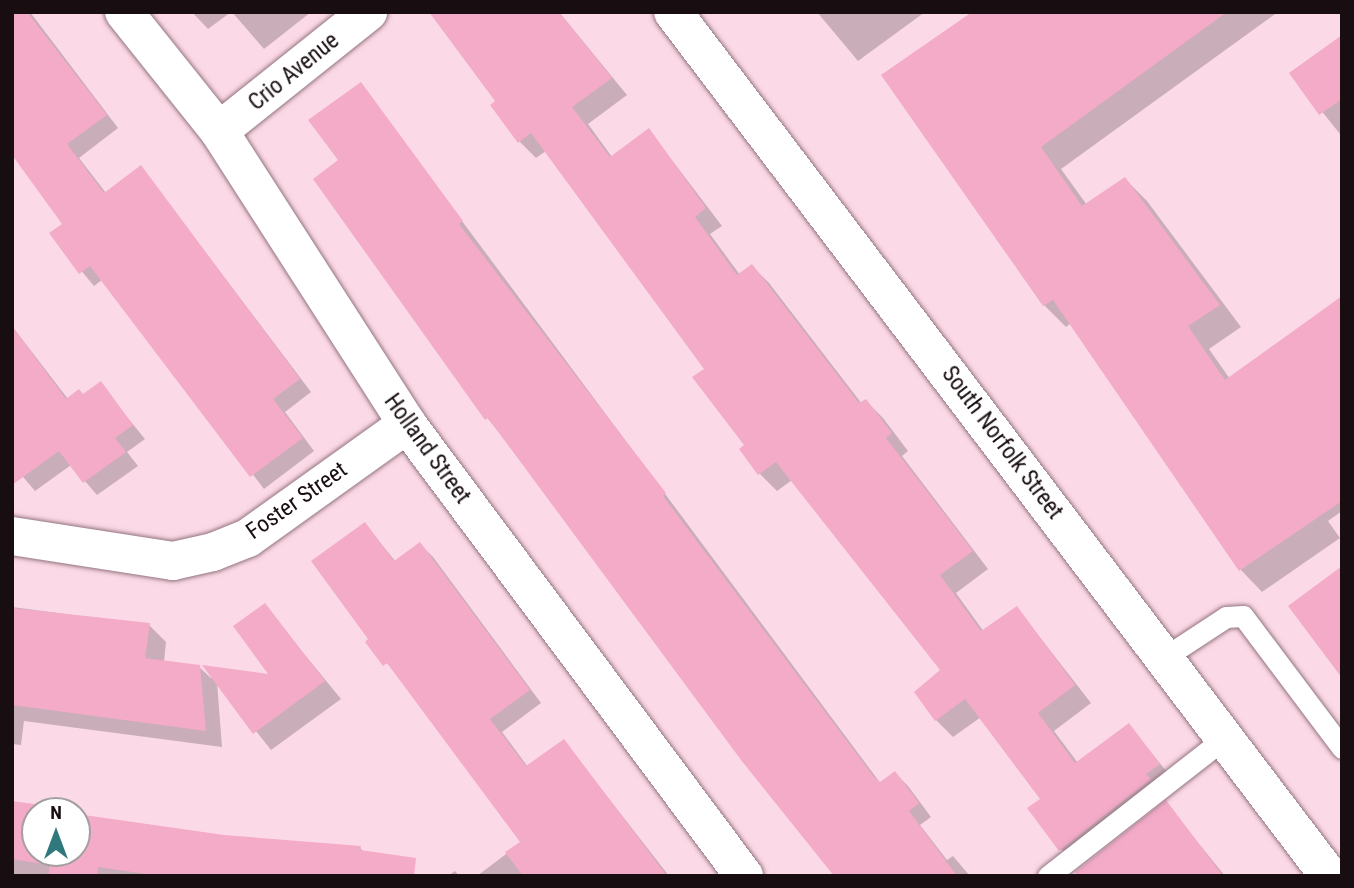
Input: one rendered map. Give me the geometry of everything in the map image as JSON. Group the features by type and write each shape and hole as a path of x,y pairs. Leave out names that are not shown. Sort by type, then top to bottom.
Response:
{"street":[{"name":"Holland Street","path":"124,12 219,131 407,424 744,876"},
{"name":"Crio Avenue","path":"219,131 368,12"},
{"name":"South Norfolk Street","path":"673,12 1329,876"},
{"name":"Foster Street","path":"12,536 173,561 213,552 248,538 407,424"}],"lane":[{"path":"1165,657 1226,617 1243,616 1342,748"},
{"path":"1048,876 1226,737"}],"building":[{"path":"12,12 27,12 107,115 67,144 104,193 141,165 300,379 273,399 303,438 250,477 90,266 79,274 49,233 62,224 12,155"},
{"path":"429,12 559,12 612,78 572,107 610,157 649,128 706,208 695,217 737,275 752,264 859,403 866,399 892,433 886,438 973,551 940,575 981,631 1017,606 1075,685 1038,713 1075,763 1129,723 1160,764 1146,774 1151,779 1059,851 1027,808 1040,799 965,699 935,721 914,692 940,670 776,462 758,475 739,449 744,445 692,377 704,369 531,133 518,143 490,105 495,101"},
{"path":"972,12 1227,12 1041,147 1082,206 1125,177 1220,305 1188,326 1225,380 1342,296 1342,501 1239,571 1053,300 1043,306 881,75"},
{"path":"1342,35 1342,99 1319,115 1289,73"},
{"path":"361,82 463,221 459,224 666,493 663,496 874,777 880,782 895,771 919,803 909,811 957,876 834,876 741,760 488,418 485,420 313,179 338,160 308,120"},
{"path":"12,326 66,399 79,389 83,394 101,381 133,425 115,438 126,452 83,483 59,451 12,485"},
{"path":"365,522 394,561 420,542 530,690 490,719 526,766 564,739 667,876 523,876 505,852 520,842 387,663 383,666 365,642 368,639 311,561"},
{"path":"1342,566 1342,678 1288,606"},
{"path":"265,603 325,681 253,734 202,665 268,674 233,626"},
{"path":"12,608 150,623 145,658 200,665 206,731 12,705"},
{"path":"1166,800 1223,876 1078,876 1075,872"},
{"path":"12,801 21,802 21,860 12,859"},
{"path":"91,816 224,835 361,846 360,850 416,858 414,876 160,876 98,867 97,876 48,876 50,867 91,867"}]}
